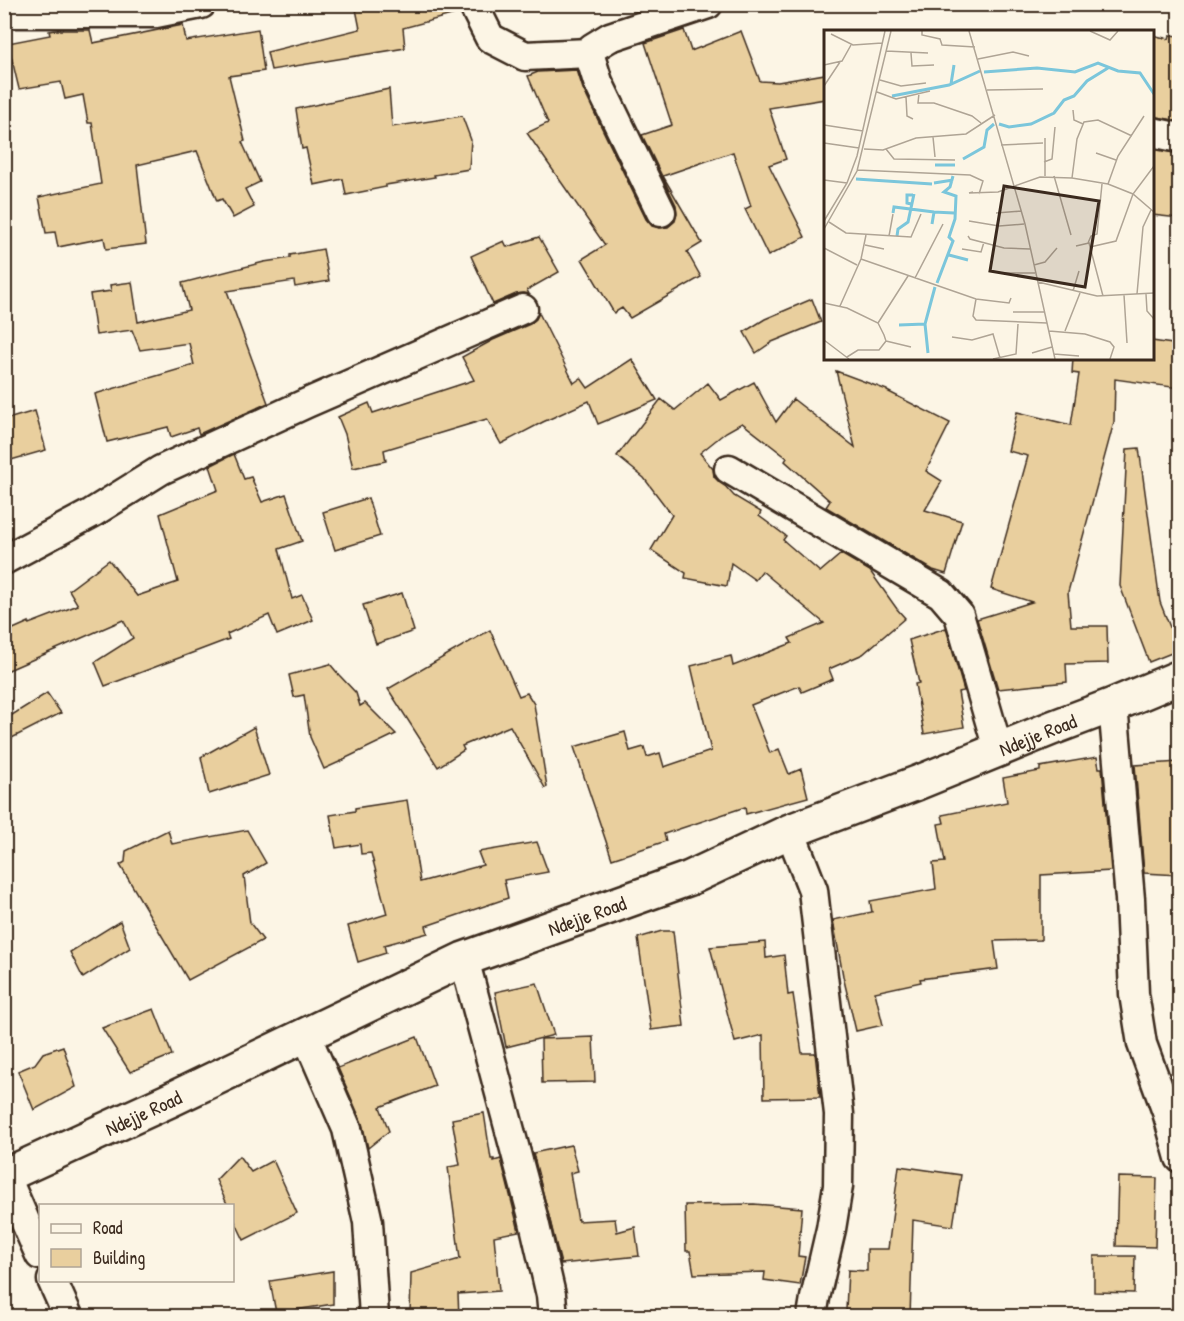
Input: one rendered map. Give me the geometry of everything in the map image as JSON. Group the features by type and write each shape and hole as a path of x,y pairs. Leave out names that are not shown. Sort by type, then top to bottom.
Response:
{"street":[{"path":"4,13 156,13 201,4"},
{"path":"473,4 490,38 525,56 589,53"},
{"path":"661,212 598,82 589,53 592,48 641,15 708,4"},
{"path":"1154,132 1179,138"},
{"path":"4,560 92,513 161,470 523,309"},
{"path":"729,469 941,594 959,615 998,749"},
{"name":"Ndejje Road","path":"5,1175 465,959 690,878 790,831 1113,705 1179,676"},
{"path":"1113,705 1130,899 1134,994 1142,1044 1167,1112 1179,1158"},
{"path":"790,831 813,890 838,1114 838,1186 812,1317"},
{"path":"465,959 532,1213 551,1295 553,1317"},
{"path":"306,1035 347,1130 369,1222 374,1317"},
{"path":"5,1175 39,1253"},
{"path":"52,1282 68,1317"}],"building":[{"path":"355,4 457,4 459,13 403,28 405,48 271,70 267,52 360,29"},
{"path":"183,25 186,41 258,29 264,71 229,76 245,141 242,142 260,182 245,189 254,207 233,218 222,199 217,201 197,151 137,165 146,244 106,249 104,238 58,247 55,232 46,233 39,197 101,184 92,123 88,123 83,95 65,99 61,82 19,89 8,43 50,35 49,31 90,30 93,43"},
{"path":"684,30 691,51 741,31 760,81 778,82 824,74 824,99 769,108 786,159 769,165 805,237 768,256 745,209 751,206 733,152 663,176 702,243 687,252 701,277 630,318 622,308 614,313 582,259 605,245 527,133 548,123 528,76 538,72 577,70 583,89 646,219 652,226 668,227 675,221 676,205 642,135 672,125 645,43"},
{"path":"1154,35 1169,39 1170,35 1179,36 1179,121 1154,116"},
{"path":"389,89 392,127 462,116 471,140 469,169 346,195 343,179 314,185 306,148 302,149 296,109"},
{"path":"1154,149 1179,154 1179,218 1154,215"},
{"path":"539,237 559,272 527,290 529,294 516,294 493,304 471,256 504,241 507,247"},
{"path":"323,249 329,281 295,287 294,281 227,291 268,403 199,434 197,428 171,437 168,427 107,442 95,394 194,365 189,343 140,350 132,330 96,335 90,294 111,291 110,285 132,282 138,322 189,310 182,283 264,262 290,258 290,255"},
{"path":"812,299 821,322 772,342 756,353 744,332 765,319"},
{"path":"539,313 574,383 581,378 588,388 632,359 657,400 598,424 589,401 501,444 487,419 384,450 386,461 353,468 345,434 338,417 369,403 373,413 474,380 462,357 530,324"},
{"path":"1154,341 1179,345 1179,388 1115,379 1114,422 1068,592 1071,626 1107,626 1108,663 1066,664 1067,682 998,689 977,619 1032,602 991,589 1028,456 1008,451 1017,412 1071,425 1079,374 1072,373 1073,360 1154,360"},
{"path":"836,371 887,390 950,423 926,471 942,481 925,510 962,521 946,574 933,570 826,507 830,501 785,461 787,458 742,423 726,432 700,453 713,469 714,477 720,483 734,496 761,512 759,516 786,536 783,540 820,572 841,554 870,571 905,618 863,654 829,669 833,679 802,692 799,686 751,705 770,753 779,749 789,774 801,769 808,797 746,814 745,807 664,834 666,841 612,859 574,747 625,732 630,751 644,747 647,757 660,753 664,767 711,751 691,666 731,656 733,666 792,643 789,638 824,623 762,571 755,580 731,563 727,586 685,578 686,573 651,550 672,515 644,478 617,456 661,399 675,410 708,383 721,400 754,382 776,422 793,399 855,447"},
{"path":"35,411 46,450 4,462 4,420"},
{"path":"1139,448 1160,602 1179,650 1149,662 1120,586 1127,449"},
{"path":"234,454 244,479 251,477 262,502 286,494 302,541 279,549 292,599 302,595 313,620 277,635 269,615 227,634 229,639 105,686 95,662 133,638 123,620 4,672 4,633 78,605 69,590 109,560 137,596 178,582 160,514 218,490 210,466"},
{"path":"368,498 380,536 335,550 323,512"},
{"path":"402,593 414,631 376,644 363,605"},
{"path":"946,628 964,691 958,692 964,727 924,734 915,684 919,683 909,640"},
{"path":"490,630 519,696 527,693 534,704 547,787 545,788 510,726 462,746 464,750 438,767 388,689"},
{"path":"330,664 356,693 360,706 365,703 396,734 324,769 310,737 304,695 294,697 289,675"},
{"path":"47,693 61,713 4,742 4,720"},
{"path":"254,727 269,775 209,794 201,757"},
{"path":"1097,757 1099,768 1102,768 1111,871 1041,875 1041,940 994,941 998,969 920,979 921,982 875,992 883,1025 856,1031 833,920 872,912 870,901 936,889 933,863 945,862 938,824 944,823 942,815 1007,802 1003,778 1040,771 1040,767"},
{"path":"1179,762 1179,875 1144,873 1135,765"},
{"path":"407,800 420,882 483,865 478,852 537,842 548,872 504,880 508,898 426,926 428,933 384,945 386,953 358,962 348,926 387,914 371,853 361,854 360,844 336,848 330,815 355,811 355,808"},
{"path":"168,830 172,844 247,830 266,863 244,876 250,923 263,940 188,980 120,865 125,862 126,851"},
{"path":"120,921 130,948 83,978 70,952"},
{"path":"662,931 673,931 684,1026 651,1030 638,938"},
{"path":"765,942 766,958 784,955 788,995 793,994 802,1053 815,1053 820,1097 764,1098 763,1035 735,1042 710,947"},
{"path":"537,983 554,1035 506,1047 495,992"},
{"path":"154,1009 172,1055 130,1072 102,1028"},
{"path":"417,1037 435,1086 380,1107 389,1131 368,1148 362,1123 338,1068"},
{"path":"593,1037 595,1082 542,1083 541,1039"},
{"path":"63,1046 76,1087 34,1110 18,1071 35,1064 43,1053"},
{"path":"484,1113 491,1159 494,1161 501,1159 519,1231 494,1236 499,1291 458,1294 459,1317 410,1317 411,1273 460,1259 448,1167 460,1165 452,1119"},
{"path":"571,1145 578,1171 570,1173 578,1221 615,1219 617,1232 635,1227 639,1256 561,1264 533,1153"},
{"path":"239,1156 251,1172 273,1160 297,1213 244,1240 234,1219 234,1204 227,1204 216,1180"},
{"path":"899,1166 961,1175 953,1226 913,1220 910,1317 865,1317 865,1311 846,1310 848,1270 867,1271 867,1249 888,1249"},
{"path":"1118,1177 1157,1178 1155,1247 1116,1246"},
{"path":"754,1204 802,1208 798,1256 805,1257 800,1285 764,1280 765,1272 694,1274 690,1251 686,1251 685,1205"},
{"path":"1094,1256 1135,1256 1134,1293 1094,1292"},
{"path":"333,1271 333,1304 276,1313 270,1281"}]}
